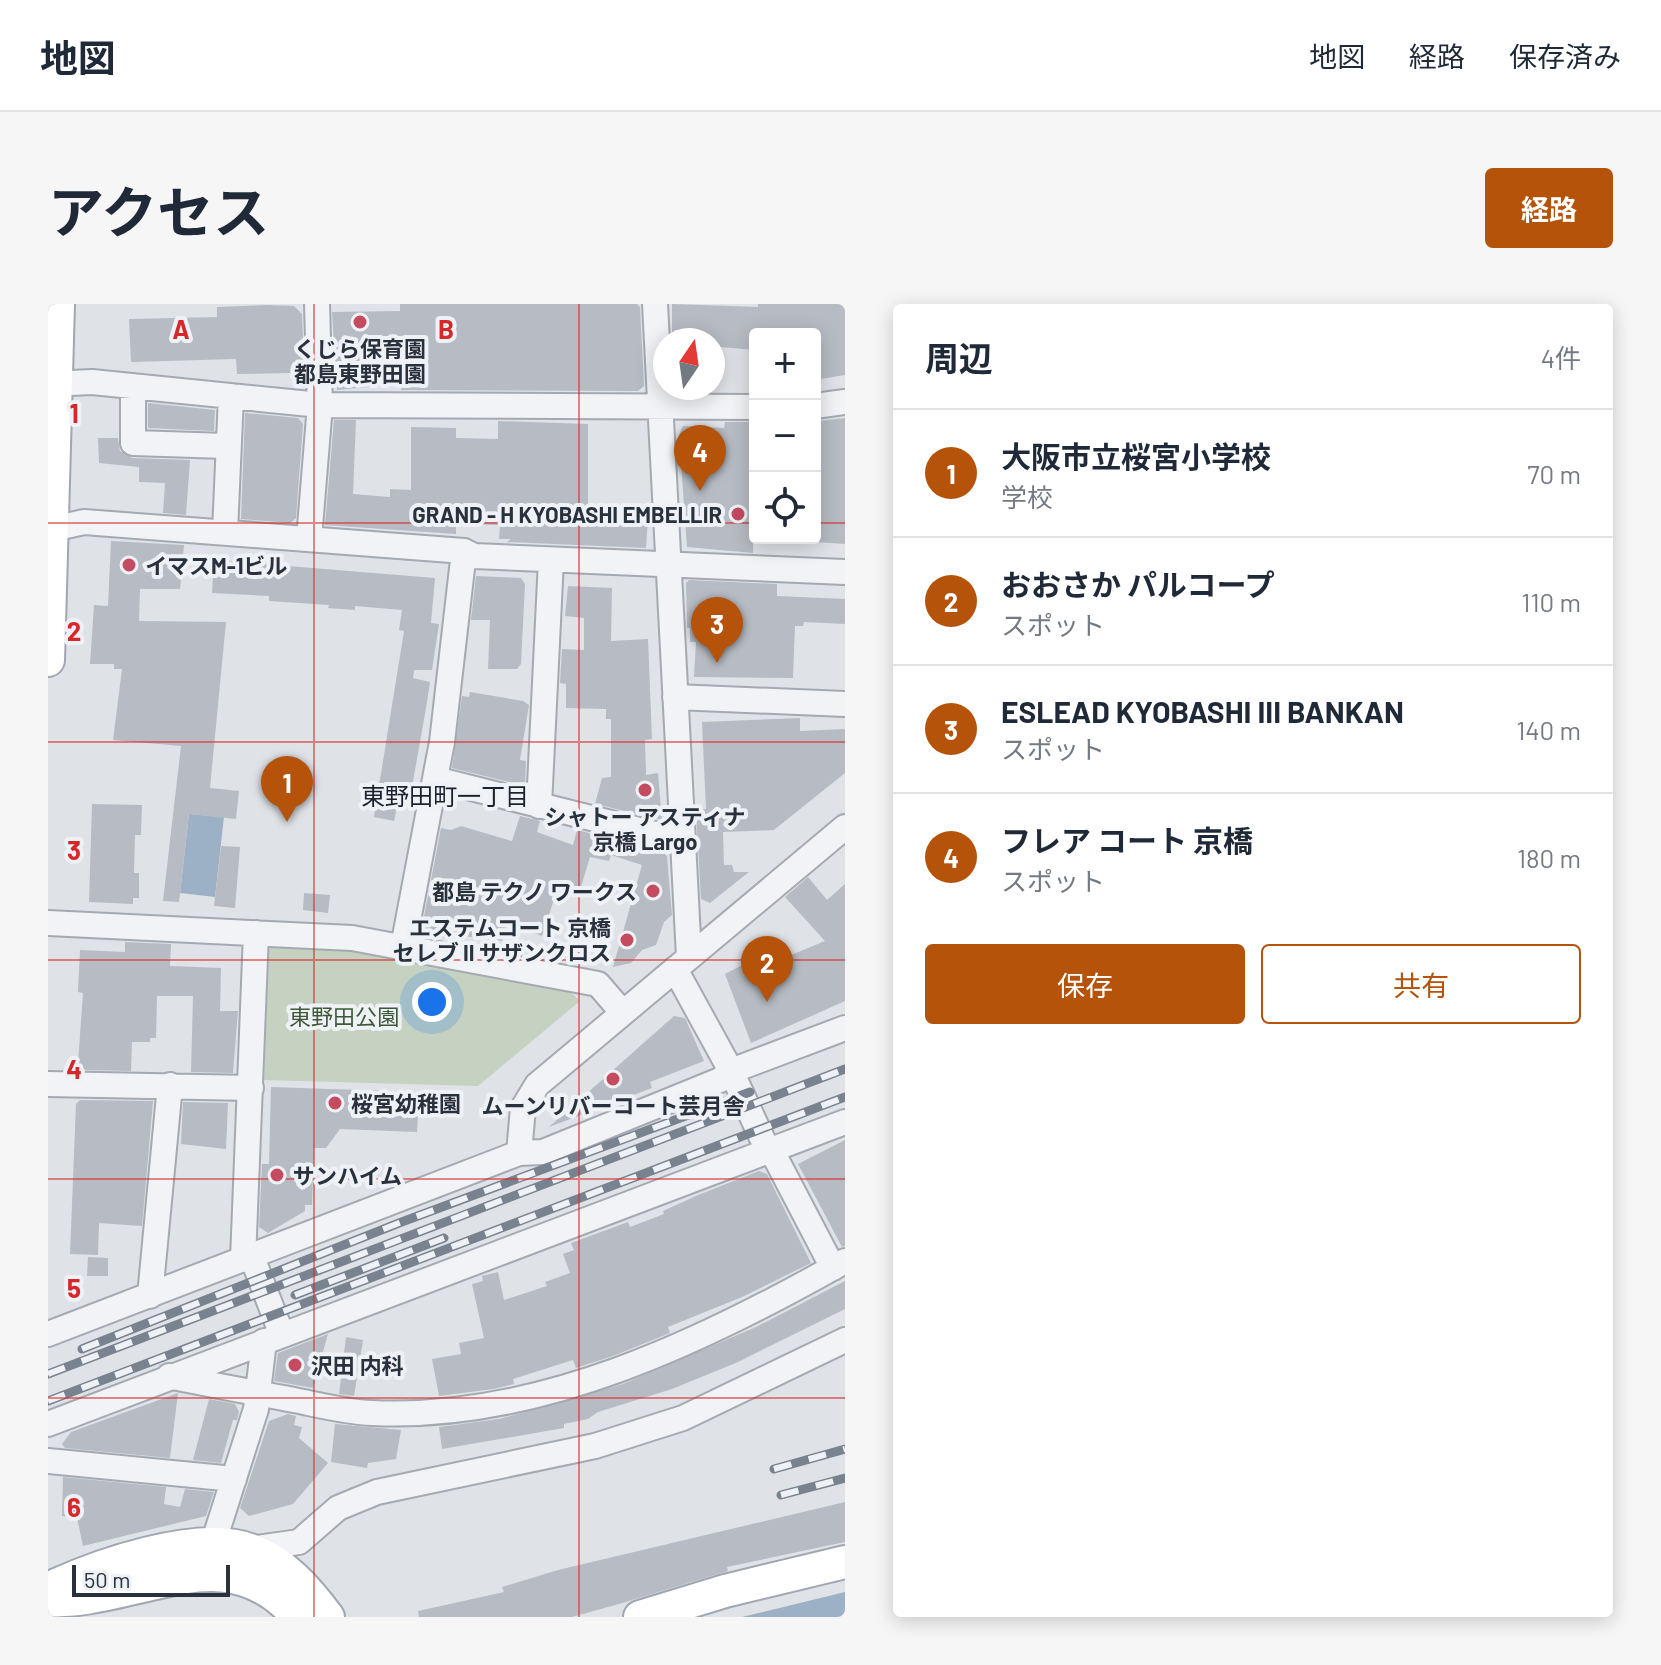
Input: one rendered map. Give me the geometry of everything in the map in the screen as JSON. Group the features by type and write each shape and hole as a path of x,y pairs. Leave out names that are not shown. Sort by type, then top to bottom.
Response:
{"main road":[{"path":"48,660 52,384 58,304"},
{"path":"48,1589 85,1571 177,1548 213,1544 250,1549 295,1577 328,1617"},
{"path":"640,1617 725,1591 845,1562"},
{"path":"48,1601 92,1597 174,1577 229,1575 269,1590 298,1617"}],"street":[{"path":"309,539 320,405 317,304"},
{"path":"169,1376 374,1414 438,1411 496,1403 578,1383 621,1367 764,1307 839,1265 775,1157 768,1151 682,963 683,841 655,304"},
{"path":"52,384 133,386 320,405 749,407"},
{"path":"133,386 133,443 226,446"},
{"path":"225,532 226,446 231,396"},
{"path":"821,405 845,402"},
{"path":"50,529 84,522 464,551 474,556 845,572"},
{"path":"403,947 435,779 464,551"},
{"path":"539,806 551,560"},
{"path":"675,697 845,704"},
{"path":"435,779 683,841"},
{"path":"519,1153 523,1108 532,1092 845,827"},
{"path":"48,923 352,938 598,984 623,1013"},
{"path":"213,1544 273,1338 247,1259 256,933"},
{"path":"48,1334 519,1153 543,1152 720,1080 731,1071 845,1028"},
{"path":"48,1084 251,1088"},
{"path":"150,1296 170,1085"},
{"path":"48,1424 845,1122"},
{"path":"250,1549 299,1542 338,1508 377,1492 595,1446 683,1418 845,1340"},
{"path":"48,1461 234,1479"}],"green space":[{"name":"東野田公園","path":"276,943 346,948 565,987 580,1001 478,1086 264,1080 269,950"}],"water":[{"path":"189,814 224,817 215,897 180,893"},
{"path":"845,1592 845,1617 742,1617"}],"building":[{"path":"400,304 637,304 640,307 644,386 638,391 401,390 401,384 337,390 332,312 400,311"},
{"path":"672,304 758,307 758,304 845,304 845,375 821,379 821,328 749,328 749,349 725,347 725,328 672,328"},
{"path":"294,306 302,314 304,363 291,365 290,373 237,374 236,359 131,362 129,319 217,317 217,307"},
{"path":"148,403 215,410 214,431 148,428"},
{"path":"245,413 298,418 303,424 296,518 290,523 241,519"},
{"path":"845,418 845,544 821,542 821,421"},
{"path":"334,420 356,420 353,494 390,497 390,489 411,490 411,427 456,428 456,438 498,439 498,421 588,424 588,514 648,517 646,548 507,542 511,539 499,539 500,525 456,524 456,534 325,525"},
{"path":"725,422 749,422 749,544 753,544 753,553 687,547 679,435 683,426 724,428"},
{"path":"98,438 118,438 120,451 132,458 190,460 186,515 163,513 165,483 139,482 139,467 99,463"},
{"path":"111,541 184,545 180,589 140,589 139,621 226,622 210,788 239,791 236,819 189,814 179,902 163,901 181,746 113,740 122,669 114,669 114,664 90,664 94,605 108,606"},
{"path":"214,560 435,578 431,623 439,624 432,670 414,670 413,678 430,682 426,708 409,804 398,803 394,821 374,817 404,631 399,630 402,610 355,606 355,610 328,608 329,605 269,601 269,596 212,593"},
{"path":"476,576 521,578 525,584 521,664 517,669 488,669 490,620 471,620"},
{"path":"689,580 777,584 777,596 845,599 845,624 804,622 803,626 795,626 793,678 694,677 696,642 690,642 690,628 687,628 686,583"},
{"path":"568,586 612,588 611,641 648,639 652,739 645,740 646,775 658,773 662,820 595,804 602,778 611,777 611,719 606,719 606,709 566,708 566,684 560,683 562,649 584,650 584,618 565,616"},
{"path":"470,692 523,701 529,705 520,760 526,761 525,786 452,768 462,696 469,697"},
{"path":"800,718 800,731 845,729 845,773 774,830 723,832 724,865 732,865 734,872 749,872 710,903 701,899 696,810 706,809 702,722"},
{"path":"92,804 142,805 141,835 135,835 134,873 139,873 139,898 133,898 133,904 89,902"},
{"path":"520,816 540,821 537,832 573,845 577,830 661,851 667,856 672,915 664,922 656,945 642,950 631,963 613,967 642,865 611,855 609,861 590,857 580,890 559,884 542,936 506,923 502,941 456,935 455,940 421,932 441,828 451,830 461,826 512,841"},
{"path":"221,846 240,847 235,908 214,906"},
{"path":"808,877 827,900 845,884 845,1001 751,1043 725,974 754,959 764,958 767,965 825,941 785,897"},
{"path":"304,893 330,895 328,913 303,910"},
{"path":"125,942 171,944 170,966 221,968 220,1011 238,1011 233,1073 191,1072 193,996 157,996 156,1038 150,1038 150,1042 132,1042 131,1071 85,1070 78,1063 83,993 78,992 80,950 125,952"},
{"path":"674,1016 685,1018 704,1061 650,1082 652,1088 549,1127"},
{"path":"271,1087 419,1092 417,1132 340,1129 326,1148 314,1148 312,1205 305,1205 305,1211 268,1233 259,1227 262,1164 269,1164"},
{"path":"80,1100 153,1101 142,1226 99,1223 98,1255 70,1254 76,1104"},
{"path":"183,1102 228,1103 226,1149 181,1144"},
{"path":"845,1140 845,1246 842,1247 798,1164"},
{"path":"759,1171 767,1174 811,1263 742,1297 668,1327 670,1333 613,1356 576,1368 573,1360 513,1379 514,1384 493,1389 439,1396 432,1359 461,1354 459,1343 484,1338 472,1284 483,1281 482,1276 498,1272 504,1300 547,1286 545,1282 570,1273 563,1254 574,1250 571,1243 628,1222 630,1227 664,1214 663,1211 698,1195"},
{"path":"88,1257 108,1258 108,1276 87,1276"},
{"path":"845,1281 845,1309 738,1362 672,1389 598,1412 588,1419 564,1424 564,1428 442,1449 439,1427 499,1419 623,1384 756,1327"},
{"name":"沢田 内科","path":"328,1334 313,1388 274,1381 278,1353"},
{"path":"346,1337 363,1340 354,1396 339,1394"},
{"path":"178,1393 170,1458 65,1448 62,1444 71,1432"},
{"path":"209,1399 235,1404 239,1412 237,1420 233,1420 221,1463 193,1460"},
{"path":"288,1414 296,1416 294,1425 302,1427 299,1438 328,1463 293,1504 249,1516 240,1508 269,1421"},
{"path":"335,1424 401,1430 396,1459 368,1463 367,1468 331,1462"},
{"path":"63,1477 166,1487 164,1504 180,1507 185,1489 214,1492 206,1516 83,1546 77,1518 62,1516"},
{"path":"845,1502 845,1542 727,1567 728,1571 572,1617 419,1617 418,1611 504,1592 502,1587 558,1570"}],"railway":[{"path":"48,1374 845,1069"},
{"path":"82,1349 399,1223 750,1092"},
{"path":"48,1401 845,1097"},
{"path":"295,1295 444,1238"},
{"path":"774,1469 845,1449"},
{"path":"781,1495 845,1478"}],"place":[{"name":"くじら保育園 都島東野田園","path":"360,322"},
{"name":"フレア コート 京橋","path":"700,491"},
{"name":"GRAND - H KYOBASHI EMBELLIR","path":"738,514"},
{"name":"イマスM-1ビル","path":"129,565"},
{"name":"ESLEAD KYOBASHI III BANKAN","path":"717,663"},
{"name":"シャトー アスティナ 京橋 Largo","path":"645,790"},
{"name":"大阪市立桜宮小学校","path":"287,822"},
{"name":"都島 テクノ ワークス","path":"653,891"},
{"name":"エステムコート 京橋 セレブ II サザンクロス","path":"627,940"},
{"name":"おおさか パルコープ","path":"767,1002"},
{"name":"ムーンリバーコート芸月舎","path":"613,1079"},
{"name":"桜宮幼稚園","path":"335,1103"},
{"name":"サンハイム","path":"277,1175"},
{"name":"沢田 内科","path":"295,1365"}],"district":[{"name":"東野田町一丁目","path":"445,795"}]}
